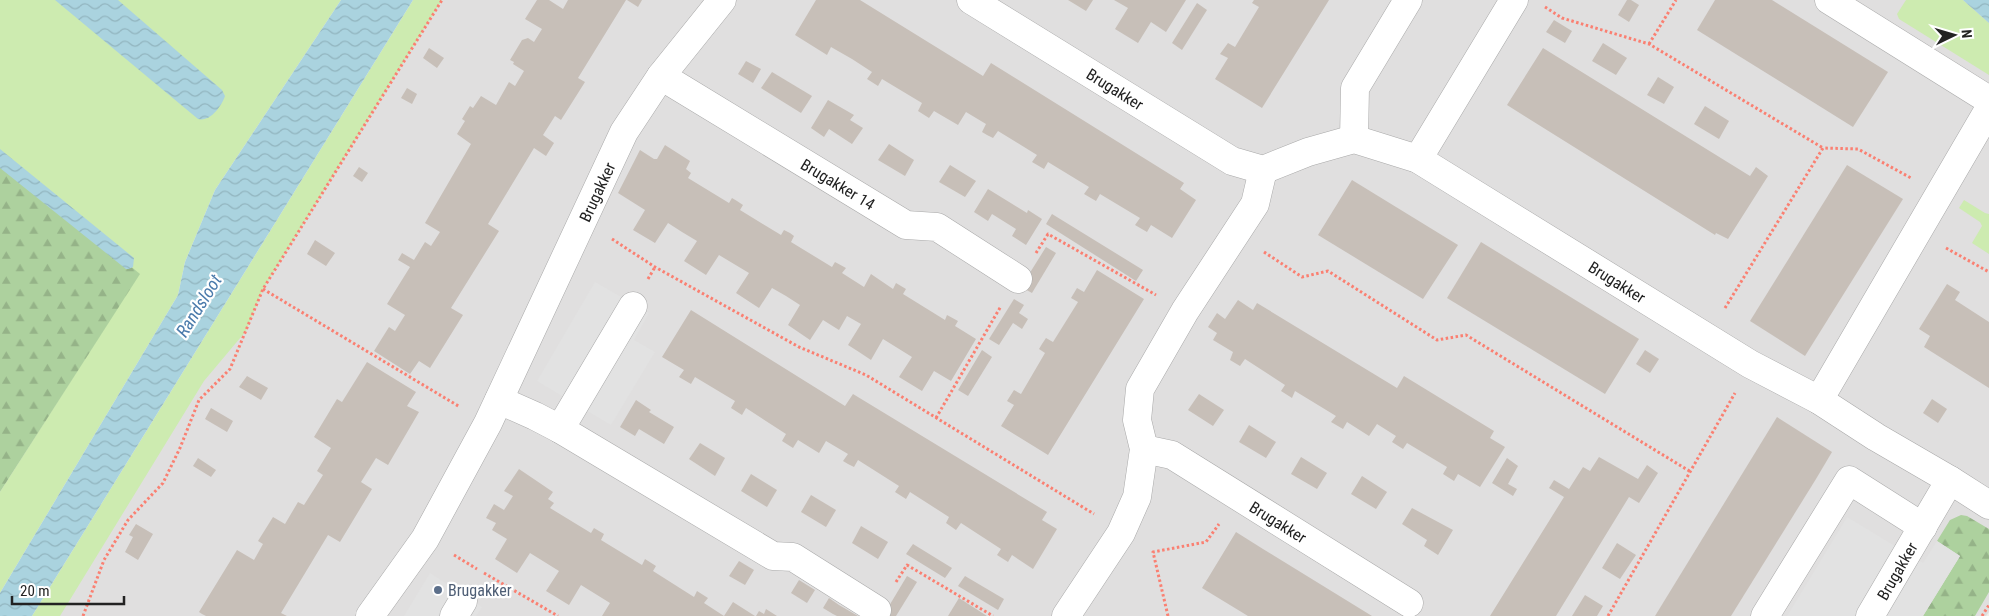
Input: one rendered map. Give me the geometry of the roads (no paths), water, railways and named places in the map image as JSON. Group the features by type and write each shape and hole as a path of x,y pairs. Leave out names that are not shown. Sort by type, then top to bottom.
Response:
{"street":[{"name":"Brugakker","path":"370,616 425,539 493,412 624,132 661,76 722,0"},
{"name":"Brugakker","path":"971,0 1232,162 1263,170"},
{"path":"1066,616 1121,533 1136,497 1144,449 1137,420 1140,389 1185,311 1255,204 1263,170 1308,152 1354,139 1355,88 1408,0"},
{"path":"1418,159 1514,0"},
{"path":"1829,0 1989,100"},
{"name":"Brugakker 14","path":"661,76 906,225 937,227 1018,279"},
{"path":"1818,400 1989,109"},
{"name":"Brugakker","path":"1354,139 1418,159 1750,364 1818,400 1989,505"},
{"path":"560,429 633,306"},
{"path":"493,412 535,416 773,556 794,557 878,610"},
{"name":"Brugakker","path":"1144,449 1172,455 1409,603"},
{"name":"Brugakker","path":"1765,616 1849,480 1923,527"},
{"name":"Brugakker","path":"1870,616 1950,480"}],"water":[{"path":"55,0 118,0 222,90 225,96 221,105 211,116 198,119"},
{"name":"Randsloot","path":"341,0 413,0 32,616 0,616 0,593 178,295 185,262 215,190"},
{"path":"1963,0 1989,0 1989,23"},
{"path":"0,149 134,258 133,267 126,269 0,168"}],"place":[{"name":"Brugakker","path":"438,590"}]}
